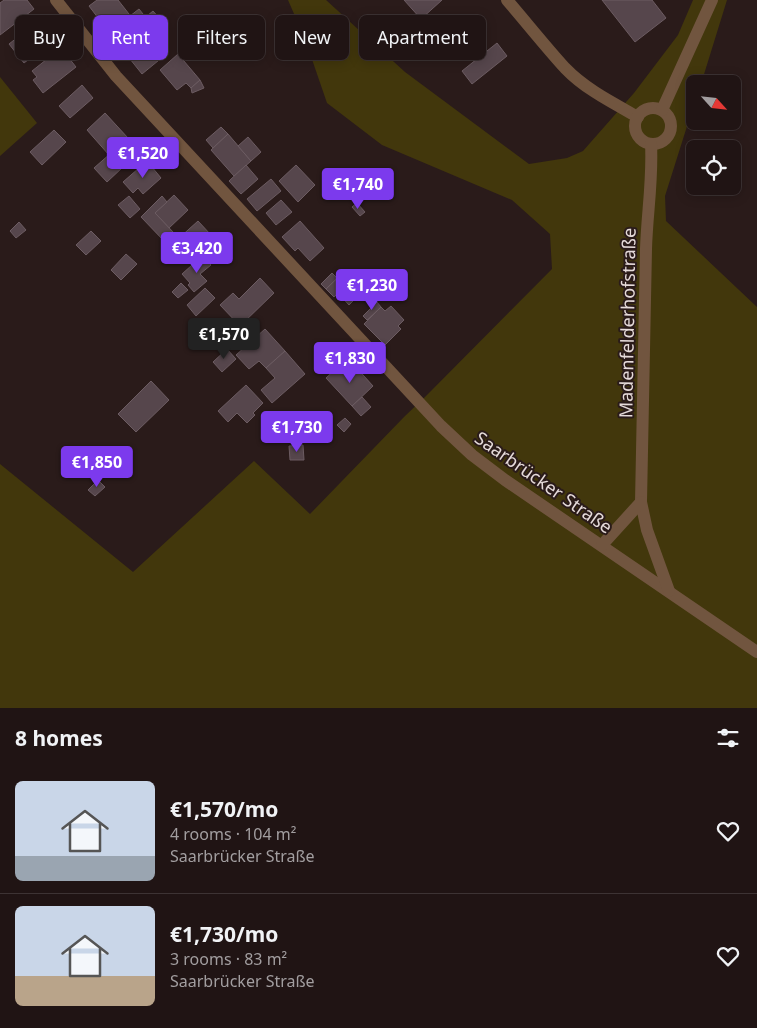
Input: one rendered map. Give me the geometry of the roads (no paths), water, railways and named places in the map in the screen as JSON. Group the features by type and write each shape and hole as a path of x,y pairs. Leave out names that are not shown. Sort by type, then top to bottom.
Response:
{"street":[{"name":"Saarbrücker Straße","path":"56,0 122,83 441,426 472,455 504,480 757,652"},
{"path":"507,0 566,68 609,101 638,117"},
{"path":"662,110 712,0"},
{"path":"648,109 662,110 668,116 671,123 670,132 666,139 659,143 651,144 644,142 636,131 638,117 648,109"},
{"name":"Madenfelderhofstraße","path":"651,144 651,184 647,215 646,249 641,502 647,530 669,591"},
{"path":"602,545 641,502"}]}
